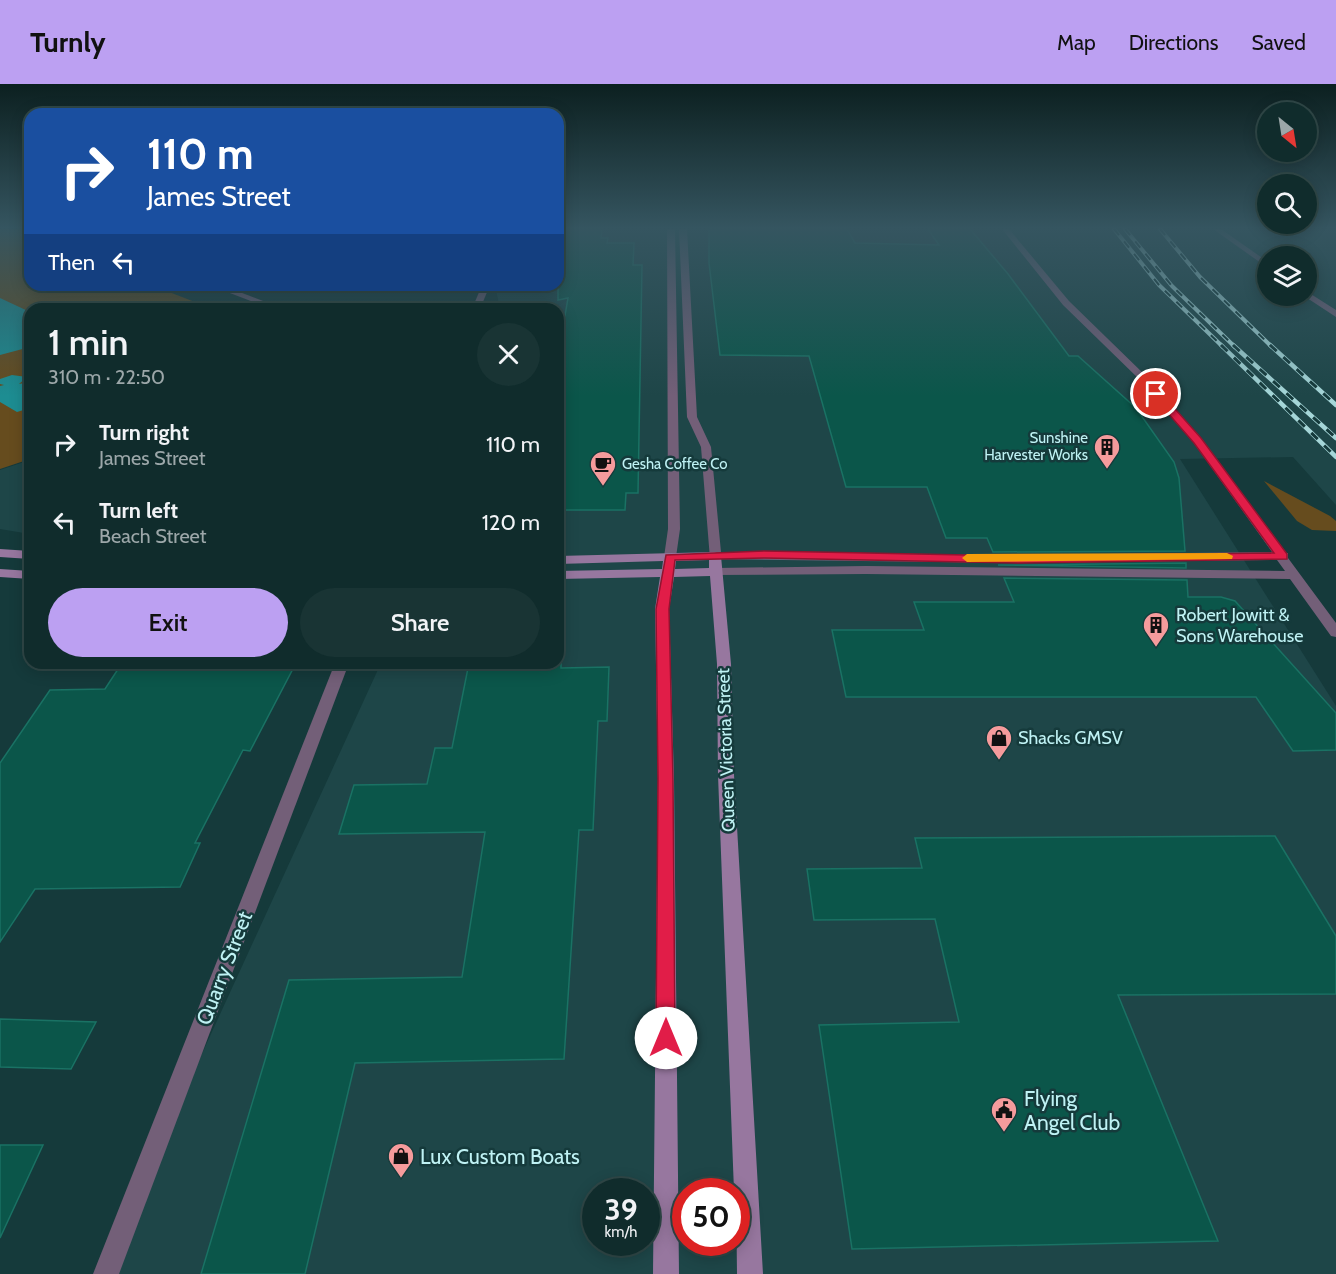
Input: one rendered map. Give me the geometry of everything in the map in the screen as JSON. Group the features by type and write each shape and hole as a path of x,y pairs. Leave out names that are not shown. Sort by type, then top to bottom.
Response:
{"main road":[{"path":"0,553 24,555"},
{"path":"564,560 670,557 715,564"},
{"path":"666,1274 666,779 662,609 670,557"},
{"path":"564,575 668,573 715,564"},
{"name":"Queen Victoria Street","path":"715,564 724,664 726,775 750,1274"},
{"path":"0,573 24,575"}],"street":[{"path":"670,557 674,529 672,285"},
{"name":"Queen Victoria Street","path":"686,285 692,417 706,447 715,564"},
{"path":"1051,285 1066,303 1143,378 1197,441 1283,556 1336,633"},
{"path":"230,291 263,303"},
{"path":"1317,301 1336,314"},
{"path":"715,564 765,555 1020,559 1283,556"},
{"path":"715,564 866,570 1296,575"},
{"name":"Quarry Street","path":"106,1274 340,669"}],"shaded area":[{"path":"0,285 24,285 24,291 166,291 198,303 24,303 24,461 0,469"},
{"path":"564,285 1257,285 1257,306 1317,306 1317,285 1336,285 1336,505 1293,457 1180,459 1336,706 1336,1274 101,1274 378,669 564,669 564,303 499,303 496,291 564,291"},
{"path":"24,462 24,533 0,529 0,470"},
{"path":"1264,481 1330,516 1336,521 1336,531 1312,530 1297,521"}],"water":[{"path":"0,298 24,309 24,349 0,355"},
{"path":"12,375 24,377 19,384 24,383 24,410 17,412 0,402 0,386 4,385 0,384 0,379"}],"building":[{"path":"564,285 642,285 638,493 626,493 625,510 564,510 564,322 568,298 558,300 558,291 564,291"},
{"path":"712,285 1016,285 1069,356 1078,356 1136,408 1174,462 1179,478 1185,551 993,552 987,538 946,538 927,487 846,487 809,356 720,355"},
{"path":"1186,563 1186,568 998,565 1020,565"},
{"path":"1004,578 1187,580 1188,597 1221,597 1235,601 1336,713 1336,750 1293,751 1256,697 846,697 832,630 924,630 914,602 1014,602"},
{"path":"609,667 607,721 598,721 593,830 579,830 564,1059 355,1063 305,1274 201,1274 289,980 462,977 485,832 339,834 354,785 427,784 435,748 452,748 468,669"},
{"path":"118,669 293,669 250,751 243,750 195,843 200,843 180,887 35,889 0,942 0,763 50,690 105,689"},
{"path":"1275,836 1336,936 1336,994 1118,995 1218,1241 852,1249 819,1025 959,1022 935,919 814,920 807,869 922,868 915,838"},
{"path":"0,1019 96,1022 71,1069 0,1067"},
{"path":"0,1145 43,1145 0,1238"}],"railway":[{"path":"1159,285 1223,347"},
{"path":"1171,285 1235,347"},
{"path":"1208,285 1272,347"},
{"path":"1221,345 1336,457"},
{"path":"1233,345 1336,438"},
{"path":"1270,345 1336,405"}],"slow traffic":[{"path":"967,558 1227,556"}],"place":[{"name":"Sunshine Harvester Works","path":"1107,470"},
{"name":"Gesha Coffee Co","path":"603,487"},
{"name":"Robert Jowitt & Sons Warehouse","path":"1156,648"},
{"name":"Shacks GMSV","path":"999,761"},
{"name":"Flying Angel Club","path":"1004,1133"},
{"name":"Lux Custom Boats","path":"401,1179"}],"route":[{"path":"666,1038 666,779 662,609 670,557 765,555 1020,559 1283,556 1197,441 1156,394"}]}
